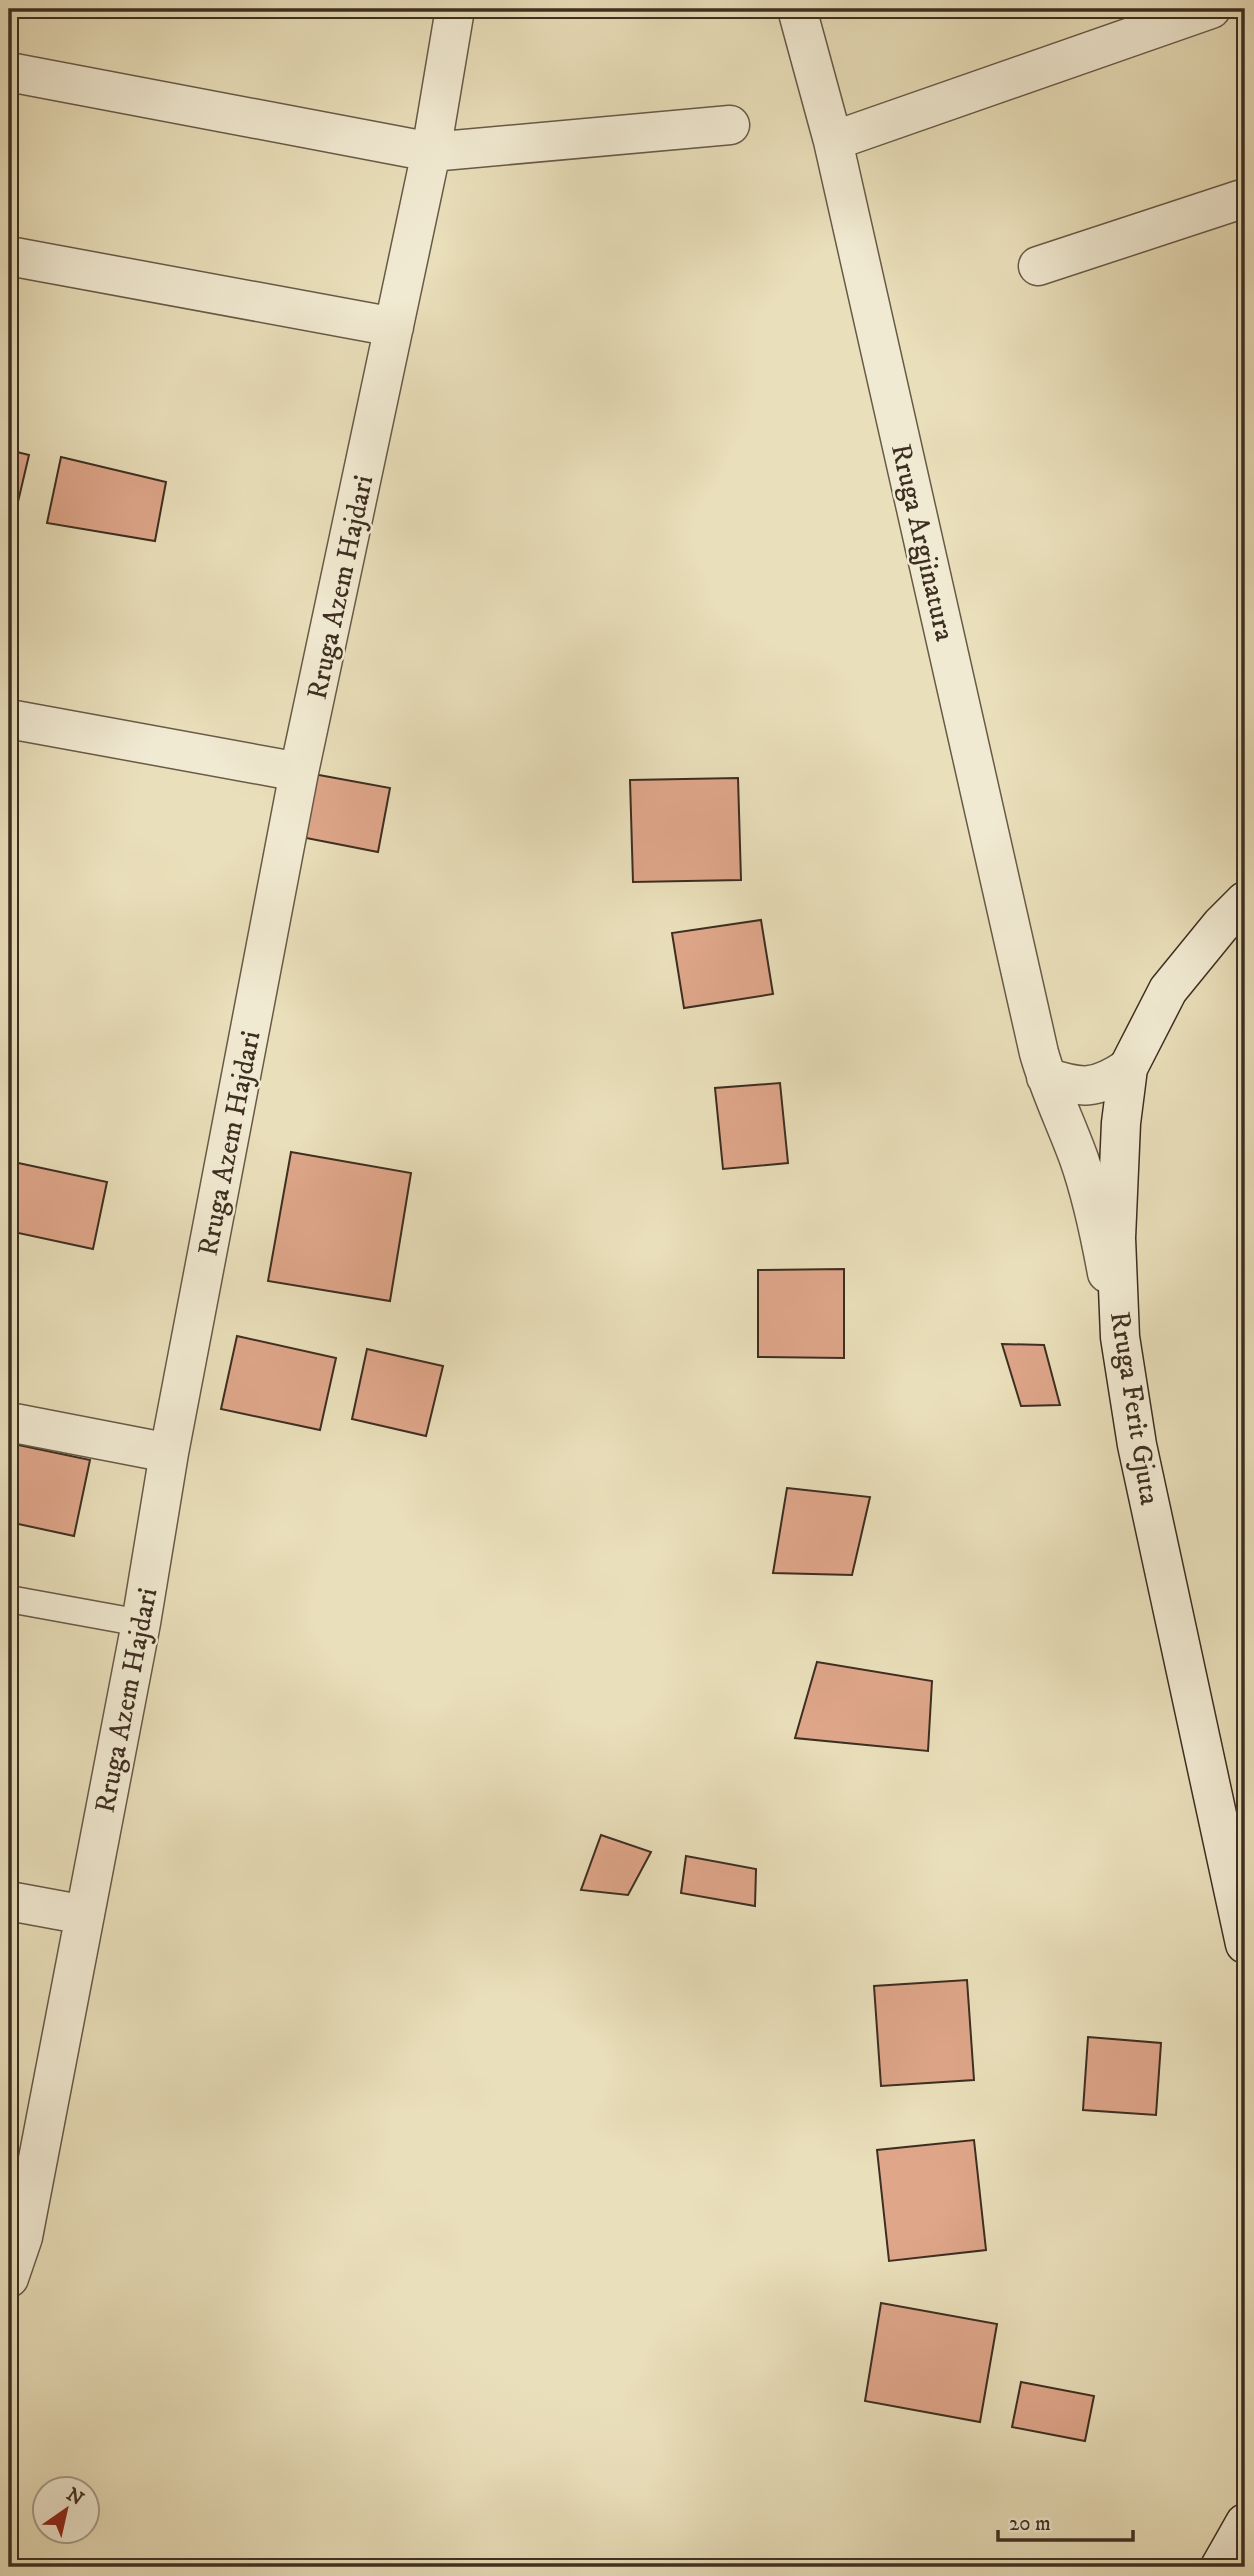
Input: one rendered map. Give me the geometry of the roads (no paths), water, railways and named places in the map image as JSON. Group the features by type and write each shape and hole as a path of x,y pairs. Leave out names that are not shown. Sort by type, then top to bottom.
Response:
{"street":[{"name":"Rruga Azem Hajdari","path":"9,2278 85,1915 141,1623 169,1453 299,772 430,152 455,9"},
{"name":"Rruga Argjinatura","path":"797,9 833,141 1046,1077 1079,1160 1097,1221 1120,1337"},
{"path":"833,141 1211,9"},
{"path":"9,72 430,152 730,125"},
{"path":"1038,266 1245,198"},
{"path":"9,256 394,327"},
{"path":"9,719 299,772"},
{"name":"Rruga Ferit Gjuta","path":"1245,901 1221,925 1168,990 1128,1068 1121,1123 1116,1238 1120,1337 1137,1445 1245,1944"},
{"path":"1046,1077 1069,1085 1090,1086 1109,1081 1128,1068"},
{"path":"9,1422 169,1453"},
{"path":"9,1901 85,1915"},
{"path":"1220,2567 1245,2523"}],"lane":[{"path":"9,1599 141,1623"}]}
